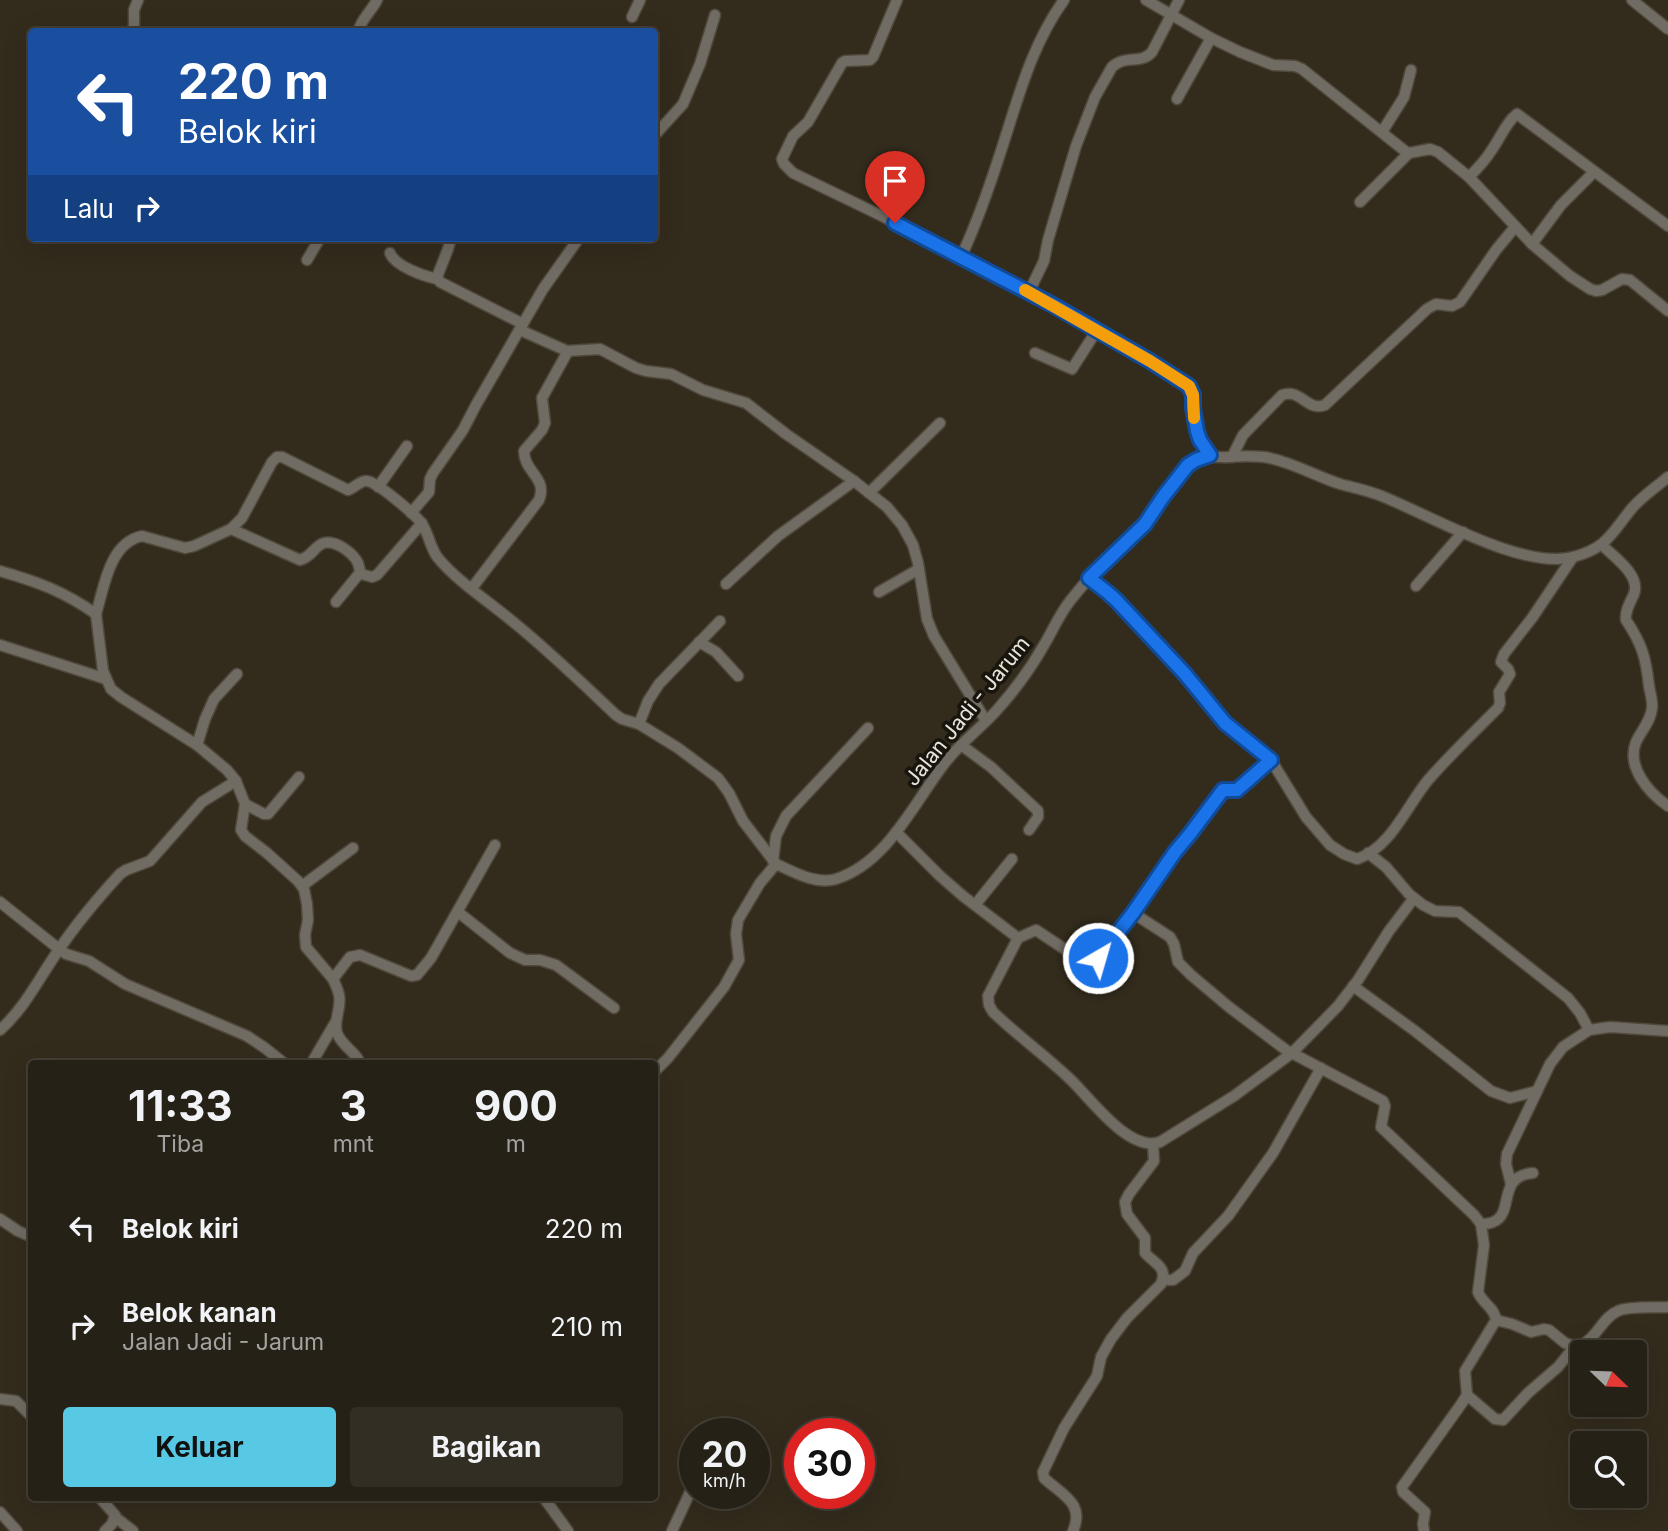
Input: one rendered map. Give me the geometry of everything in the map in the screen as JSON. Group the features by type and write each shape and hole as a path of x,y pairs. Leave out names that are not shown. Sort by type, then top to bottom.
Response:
{"street":[{"path":"134,28 134,10 138,0"},
{"path":"359,28 377,0"},
{"path":"632,17 640,0"},
{"path":"897,0 873,57 870,60 842,63 808,122 793,136 782,161 788,170 1029,292 1189,386 1193,395 1197,431 1210,455 1248,456 1279,461 1340,484 1385,497 1498,546 1552,559 1573,557 1593,551 1602,545 1634,507 1668,477"},
{"path":"961,257 986,195 1018,94 1035,51 1063,3 1050,0"},
{"path":"1146,0 1240,52 1273,65 1298,67 1409,153"},
{"path":"1029,292 1042,267 1076,146 1095,97 1116,62 1144,59 1152,52 1180,0"},
{"path":"1632,0 1668,29"},
{"path":"658,132 683,104 700,64 715,15"},
{"path":"1177,99 1211,38"},
{"path":"1382,132 1404,97 1410,70"},
{"path":"1469,177 1490,153 1517,114 1668,226"},
{"path":"1360,202 1409,153 1435,150 1469,177 1532,244 1570,276 1595,291 1622,279 1630,280 1668,311"},
{"path":"1532,244 1561,205 1594,172"},
{"path":"1232,457 1243,435 1282,395 1293,394 1320,408 1427,309 1436,304 1452,306 1460,302 1515,227"},
{"path":"307,260 318,242"},
{"path":"437,279 450,242"},
{"path":"411,513 429,492 433,473 470,419 543,289 576,242"},
{"path":"390,253 398,263 437,279 568,351 600,349 636,368 671,374 703,390 746,403 786,435 854,481 887,507 902,525 913,545 934,636 986,721"},
{"path":"1035,353 1072,369 1097,330"},
{"path":"472,588 539,500 542,491 539,481 524,457 524,451 545,423 542,398 568,351"},
{"path":"869,493 940,423"},
{"path":"378,486 407,446"},
{"name":"Jalan Jadi - Jarum","path":"774,863 824,882 849,873 871,858 896,832 946,761 997,710 1015,687 1043,648 1060,615 1089,578 1145,524 1188,465 1210,455"},
{"path":"313,1060 335,1023 339,995 333,979 306,947 308,920 304,889 245,836 241,824 245,804 236,781 227,770 197,746 111,689 103,671 96,614 115,557 125,545 142,536 185,548 231,529 242,518 272,462 278,456 348,490 365,481 378,486 411,513 422,523 438,557 529,635 619,718 639,724 678,748 718,778 743,821 774,863"},
{"path":"726,584 778,536 854,481"},
{"path":"361,574 372,577 377,575 422,523"},
{"path":"231,529 300,560 311,555 323,543 335,544 358,562 361,574"},
{"path":"1416,586 1463,532"},
{"path":"1602,545 1628,570 1633,579 1635,591 1626,620 1643,651 1653,705 1637,741 1633,758 1647,787 1668,806"},
{"path":"1089,578 1116,600 1185,674 1225,723 1271,760 1306,817 1330,845 1357,859 1383,842 1422,787 1498,708 1499,692 1510,673 1502,662 1504,654 1573,557"},
{"path":"879,592 919,569"},
{"path":"0,571 65,594 96,614"},
{"path":"336,602 361,574"},
{"path":"639,724 648,701 659,684 720,621"},
{"path":"699,642 716,652 738,676"},
{"path":"0,645 106,680"},
{"path":"197,746 205,719 215,699 237,674"},
{"path":"658,1068 724,987 739,960 736,934 738,919 774,863 776,836 786,816 868,728"},
{"path":"961,745 991,767 1038,811 1038,817 1028,830"},
{"path":"1271,760 1237,790 1223,790 1092,964 1084,962 1036,930 1018,937 990,989 987,1000 993,1012 1071,1080 1102,1114 1125,1133 1153,1144 1234,1096 1292,1053 1338,1006 1414,898"},
{"path":"245,804 268,814 299,777"},
{"path":"0,1030 13,1018 59,949 120,874 150,861 202,802 236,781"},
{"path":"896,832 940,876 1018,937"},
{"path":"333,979 350,957 354,956 411,976 417,975 437,948 495,845"},
{"path":"302,886 353,848"},
{"path":"1368,853 1386,867 1414,898 1435,911 1456,911 1568,998 1589,1030"},
{"path":"975,905 1012,859"},
{"path":"0,902 66,954 89,961 125,984 247,1036 280,1060"},
{"path":"458,912 510,953 525,960 540,960 556,965 614,1008"},
{"path":"1133,913 1170,937 1178,962 1205,987 1292,1053 1383,1101 1385,1106 1381,1127 1481,1224 1484,1245 1478,1292 1495,1314 1496,1320 1465,1371 1466,1395 1402,1487 1403,1492 1424,1510 1424,1531"},
{"path":"1353,986 1490,1091 1510,1098 1537,1091"},
{"path":"335,1023 341,1041 357,1060"},
{"path":"1511,1184 1506,1164 1507,1154 1550,1064 1563,1047 1589,1030 1610,1027 1668,1031"},
{"path":"1163,1278 1173,1280 1185,1271 1193,1253 1228,1216 1273,1153 1321,1068"},
{"path":"1073,1531 1077,1516 1074,1504 1044,1478 1043,1472 1064,1428 1097,1376 1101,1357 1111,1339 1127,1318 1161,1284 1164,1273 1162,1268 1145,1253 1144,1235 1127,1214 1125,1206 1129,1194 1154,1161 1153,1144"},
{"path":"1481,1224 1501,1217 1511,1184 1519,1176 1533,1173"},
{"path":"0,1219 28,1235"},
{"path":"1590,1340 1611,1315 1618,1311 1628,1308 1668,1307"},
{"path":"1496,1320 1531,1332 1549,1330 1570,1345"},
{"path":"1466,1395 1495,1419 1503,1420 1570,1352"},
{"path":"0,1399 16,1401 28,1413"},
{"path":"103,1501 115,1517 133,1531"},
{"path":"546,1501 568,1531"},
{"path":"672,1531 682,1509"},
{"path":"0,1512 17,1531"},
{"path":"105,1531 115,1517"}],"slow traffic":[{"path":"1025,290 1189,386 1193,395 1194,418"}],"route":[{"path":"895,223 1053,305 1189,386 1193,395 1197,431 1210,455 1188,465 1145,524 1089,578 1116,600 1185,674 1225,723 1271,760 1237,790 1223,790 1098,958"}]}
